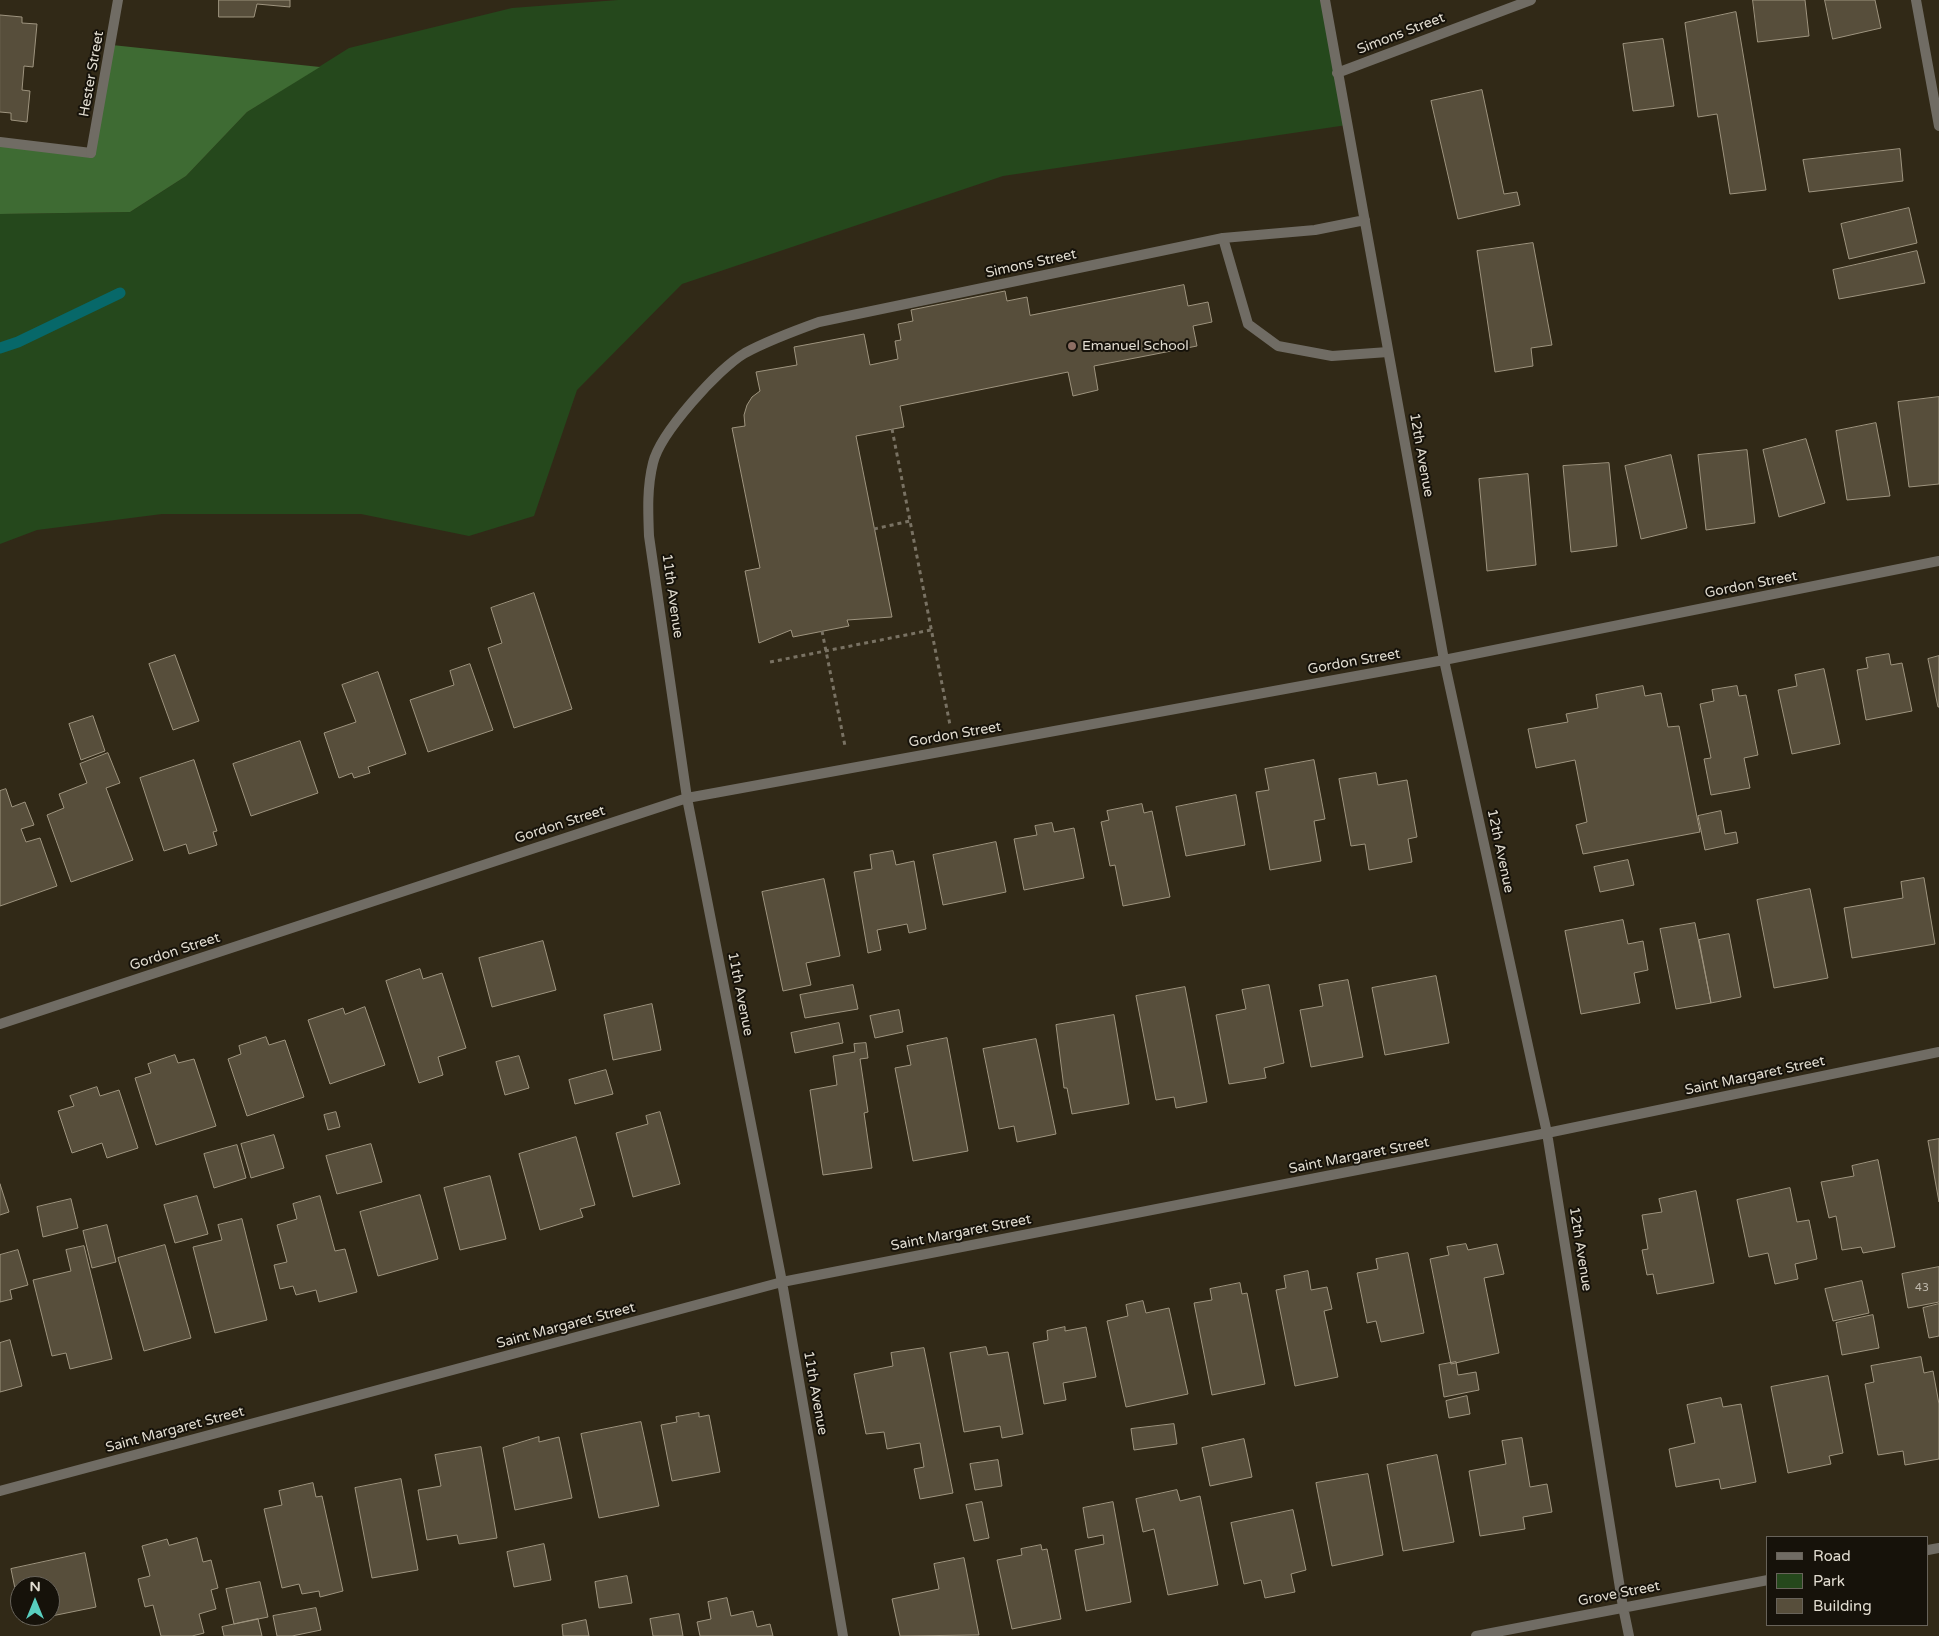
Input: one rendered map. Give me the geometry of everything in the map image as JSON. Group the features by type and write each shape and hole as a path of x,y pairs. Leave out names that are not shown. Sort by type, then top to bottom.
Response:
{"street":[{"name":"Hester Street","path":"0,142 91,153 118,0"},
{"name":"12th Avenue","path":"1325,0 1444,660 1547,1133 1629,1636"},
{"name":"Simons Street","path":"1337,73 1531,0"},
{"path":"1916,0 1939,126"},
{"name":"Simons Street","path":"718,377 743,354 774,338 819,322 1223,238 1315,230 1365,220"},
{"path":"1223,238 1248,324 1278,346 1332,356 1388,352"},
{"name":"11th Avenue","path":"718,377 670,429 653,461 648,497 649,536 687,798 782,1282 843,1636"},
{"name":"Gordon Street","path":"0,1024 687,798 1444,660 1939,561"},
{"name":"Saint Margaret Street","path":"0,1491 782,1282 1547,1133 1939,1052"},
{"name":"Grove Street","path":"1476,1636 1766,1580"}],"path":[{"path":"892,429 954,749"},
{"path":"874,529 910,521"},
{"path":"770,662 931,630"},
{"path":"822,631 849,768"}],"green space":[{"path":"618,0 1325,0 1347,125 1003,176 682,284 577,390 534,516 469,536 361,514 162,514 37,530 0,544 0,214 130,212 186,176 247,112 349,48 512,8"},
{"path":"112,45 320,67 247,112 186,176 130,212 0,214 0,142 91,153"}],"building":[{"path":"219,0 290,0 290,7 257,4 254,17 219,17"},
{"path":"1753,0 1805,0 1809,36 1758,42"},
{"path":"1825,0 1875,0 1881,28 1833,39"},
{"path":"1736,12 1766,190 1730,194 1717,114 1698,117 1685,23"},
{"path":"0,15 22,17 22,23 37,24 33,67 24,66 22,90 30,91 27,122 11,120 11,113 0,112"},
{"path":"1663,39 1674,106 1633,111 1623,44"},
{"path":"1482,90 1504,194 1517,192 1520,205 1458,219 1431,101"},
{"path":"1900,149 1903,181 1809,192 1803,160"},
{"path":"1909,208 1917,243 1849,259 1841,224"},
{"path":"1533,243 1552,345 1531,348 1533,366 1495,372 1477,251"},
{"path":"1917,251 1925,283 1839,299 1833,270"},
{"path":"1184,285 1188,306 1208,302 1212,322 1193,326 1197,346 1094,366 1098,390 1073,396 1068,372 900,406 904,427 856,436 892,617 847,620 849,626 793,637 791,630 759,643 745,571 760,568 732,428 745,426 744,415 747,405 752,397 760,391 756,372 797,365 794,347 864,334 870,365 898,359 895,341 901,340 898,324 913,321 911,310 1005,291 1007,301 1027,297 1030,315"},
{"path":"1939,397 1939,484 1909,487 1898,402"},
{"path":"1876,423 1890,496 1847,500 1836,431"},
{"path":"1806,439 1825,503 1779,517 1763,450"},
{"path":"1747,450 1755,523 1706,530 1698,455"},
{"path":"1671,455 1687,528 1641,539 1625,466"},
{"path":"1609,463 1617,546 1571,552 1563,466"},
{"path":"1528,474 1536,565 1487,571 1479,479"},
{"path":"534,593 572,709 514,728 488,648 502,643 491,608"},
{"path":"1889,654 1891,665 1902,663 1912,711 1866,720 1857,670 1868,668 1866,658"},
{"path":"175,655 199,721 173,730 149,664"},
{"path":"1939,656 1939,707 1938,707 1928,659"},
{"path":"470,664 493,730 428,752 410,700 454,685 450,671"},
{"path":"1824,669 1840,744 1792,754 1778,690 1797,686 1795,675"},
{"path":"378,672 406,754 368,767 370,773 354,778 352,773 339,778 324,733 356,722 342,685"},
{"path":"1643,686 1645,696 1661,693 1668,727 1679,726 1700,832 1583,854 1576,825 1587,822 1575,760 1536,768 1528,729 1568,722 1566,714 1598,708 1596,695"},
{"path":"1737,686 1739,696 1746,695 1758,755 1744,758 1750,788 1711,795 1704,759 1711,758 1700,704 1714,701 1712,690"},
{"path":"93,716 105,751 81,760 69,724"},
{"path":"300,741 318,793 251,816 233,764"},
{"path":"108,753 120,783 106,788 133,860 71,882 47,815 64,808 59,794 87,783 80,764"},
{"path":"194,760 217,831 213,832 217,845 189,854 186,844 164,851 140,778"},
{"path":"1314,760 1325,819 1314,821 1321,861 1270,870 1256,792 1269,790 1265,769"},
{"path":"1376,773 1378,785 1407,780 1417,837 1408,839 1412,862 1369,870 1365,844 1351,846 1339,779"},
{"path":"6,789 12,807 25,802 34,825 21,829 26,842 40,838 57,886 0,906 0,791"},
{"path":"1236,795 1245,845 1186,856 1176,807"},
{"path":"1142,804 1144,813 1152,811 1170,897 1123,906 1115,865 1110,866 1101,822 1109,820 1107,811"},
{"path":"1721,811 1725,834 1736,832 1738,843 1705,850 1698,816"},
{"path":"1052,823 1054,832 1074,828 1084,878 1024,890 1014,839 1037,835 1035,826"},
{"path":"996,842 1006,892 943,905 933,855"},
{"path":"893,851 896,865 914,861 926,929 909,933 907,924 877,930 881,950 868,953 854,872 872,869 870,855"},
{"path":"1628,860 1634,885 1600,892 1594,867"},
{"path":"1924,878 1935,944 1852,958 1844,908 1903,898 1901,882"},
{"path":"824,879 840,956 806,963 811,985 783,991 762,892"},
{"path":"1810,889 1828,978 1774,988 1757,900"},
{"path":"1623,920 1628,944 1643,941 1648,970 1634,973 1640,1003 1581,1014 1565,931"},
{"path":"1695,923 1711,1003 1676,1009 1660,929"},
{"path":"1729,934 1741,997 1711,1003 1699,940"},
{"path":"543,941 556,990 492,1007 479,958"},
{"path":"420,969 423,979 442,973 466,1048 438,1057 443,1075 419,1083 386,981"},
{"path":"1436,976 1449,1043 1385,1055 1372,988"},
{"path":"1348,980 1363,1057 1311,1067 1300,1010 1323,1006 1319,985"},
{"path":"853,985 858,1009 805,1018 800,995"},
{"path":"1269,985 1284,1063 1264,1068 1266,1078 1229,1084 1216,1015 1246,1009 1242,990"},
{"path":"1185,987 1207,1102 1176,1108 1174,1097 1156,1100 1136,996"},
{"path":"652,1004 661,1050 613,1060 604,1015"},
{"path":"365,1007 385,1065 330,1084 308,1020 343,1008 345,1014"},
{"path":"899,1010 903,1032 875,1038 870,1016"},
{"path":"1114,1015 1129,1104 1072,1114 1067,1088 1064,1088 1056,1025"},
{"path":"839,1023 843,1043 795,1053 791,1033"},
{"path":"266,1037 269,1045 285,1040 304,1097 247,1116 228,1059 241,1054 239,1046"},
{"path":"947,1038 968,1151 913,1161 895,1068 911,1065 907,1046"},
{"path":"1036,1039 1056,1134 1017,1142 1014,1126 999,1129 983,1049"},
{"path":"866,1043 868,1058 860,1059 868,1112 864,1113 872,1168 823,1175 810,1090 837,1085 833,1056 855,1052 854,1044"},
{"path":"175,1055 178,1063 194,1059 216,1126 156,1145 135,1078 151,1073 148,1064"},
{"path":"519,1056 529,1088 505,1095 496,1062"},
{"path":"606,1070 613,1094 575,1104 569,1080"},
{"path":"97,1087 100,1096 119,1090 138,1148 107,1158 102,1143 72,1153 58,1111 74,1106 70,1096"},
{"path":"336,1112 340,1127 328,1130 324,1115"},
{"path":"660,1112 680,1184 633,1197 616,1133 648,1124 646,1116"},
{"path":"274,1135 284,1168 251,1178 241,1144"},
{"path":"576,1137 595,1205 580,1209 583,1217 540,1230 519,1154"},
{"path":"1939,1139 1939,1202 1928,1141"},
{"path":"371,1144 382,1182 337,1194 326,1156"},
{"path":"237,1145 246,1178 214,1188 204,1154"},
{"path":"1878,1160 1895,1247 1863,1253 1861,1247 1842,1250 1836,1216 1829,1218 1821,1182 1854,1176 1852,1166"},
{"path":"490,1176 506,1239 460,1250 444,1188"},
{"path":"0,1184 9,1212 0,1215"},
{"path":"1790,1188 1797,1222 1809,1220 1817,1259 1795,1264 1798,1279 1775,1284 1768,1253 1749,1257 1737,1200"},
{"path":"1696,1191 1714,1283 1657,1294 1653,1274 1647,1275 1642,1250 1648,1249 1642,1215 1662,1212 1659,1199"},
{"path":"420,1195 438,1259 378,1276 360,1212"},
{"path":"197,1196 208,1234 175,1243 164,1205"},
{"path":"320,1196 335,1251 345,1249 357,1292 319,1302 316,1290 296,1295 293,1286 280,1289 274,1265 287,1262 277,1225 297,1219 293,1204"},
{"path":"71,1199 78,1228 43,1237 37,1207"},
{"path":"242,1219 267,1320 215,1333 193,1247 222,1240 218,1225"},
{"path":"107,1225 116,1262 92,1268 83,1231"},
{"path":"1466,1244 1468,1250 1497,1244 1504,1274 1484,1278 1499,1353 1451,1364 1430,1259 1449,1255 1447,1247"},
{"path":"165,1245 191,1338 144,1351 118,1258"},
{"path":"84,1246 112,1359 70,1369 66,1353 52,1356 33,1280 71,1271 66,1250"},
{"path":"18,1250 28,1285 10,1290 12,1299 0,1302 0,1255"},
{"path":"1408,1253 1424,1333 1381,1342 1376,1321 1367,1323 1357,1273 1378,1269 1376,1259"},
{"path":"1939,1267 1939,1302 1908,1308 1902,1274"},
{"path":"1308,1271 1311,1290 1327,1287 1332,1309 1324,1311 1338,1377 1295,1386 1276,1290 1286,1288 1284,1276"},
{"path":"1862,1281 1869,1313 1833,1321 1825,1289"},
{"path":"1240,1283 1242,1294 1247,1293 1265,1384 1212,1395 1194,1303 1212,1300 1210,1289"},
{"path":"1143,1301 1146,1313 1169,1308 1188,1394 1126,1407 1107,1321 1128,1316 1126,1305"},
{"path":"1939,1304 1939,1336 1929,1338 1923,1308"},
{"path":"1873,1315 1879,1348 1842,1355 1836,1323"},
{"path":"1065,1327 1065,1331 1086,1327 1096,1377 1063,1383 1066,1400 1044,1404 1033,1343 1048,1340 1047,1331"},
{"path":"10,1340 22,1386 0,1392 0,1343"},
{"path":"986,1347 988,1355 1008,1352 1023,1434 1002,1438 1000,1426 964,1432 950,1353"},
{"path":"924,1348 953,1493 920,1499 914,1469 924,1467 920,1443 887,1449 884,1432 866,1434 854,1374 893,1366 891,1353"},
{"path":"1921,1357 1924,1373 1933,1371 1939,1404 1939,1459 1905,1465 1903,1451 1878,1455 1865,1384 1874,1382 1871,1366"},
{"path":"1456,1362 1458,1375 1476,1372 1479,1390 1444,1397 1439,1365"},
{"path":"1828,1376 1843,1453 1829,1456 1831,1464 1788,1473 1771,1387"},
{"path":"1467,1396 1470,1414 1449,1418 1446,1401"},
{"path":"1721,1398 1723,1407 1741,1404 1756,1482 1721,1489 1719,1479 1676,1487 1669,1449 1695,1443 1687,1405"},
{"path":"699,1413 699,1417 709,1415 720,1472 672,1481 661,1425 677,1422 676,1417"},
{"path":"641,1422 659,1506 599,1518 581,1434"},
{"path":"1174,1424 1177,1444 1134,1450 1131,1429"},
{"path":"539,1437 539,1442 559,1437 572,1498 515,1510 503,1448"},
{"path":"1522,1438 1530,1487 1547,1484 1552,1512 1523,1517 1525,1529 1480,1536 1469,1471 1506,1464 1502,1441"},
{"path":"1244,1439 1252,1477 1210,1486 1202,1448"},
{"path":"481,1447 497,1538 459,1544 457,1535 427,1540 418,1490 441,1486 435,1455"},
{"path":"1437,1455 1454,1542 1403,1551 1387,1465"},
{"path":"998,1460 1002,1486 975,1490 970,1464"},
{"path":"1368,1474 1383,1555 1332,1566 1316,1483"},
{"path":"401,1479 418,1570 372,1578 355,1488"},
{"path":"313,1483 316,1497 322,1496 343,1591 320,1597 319,1591 302,1594 299,1584 282,1588 264,1509 282,1505 279,1491"},
{"path":"1177,1490 1180,1501 1200,1496 1218,1585 1168,1595 1154,1529 1143,1532 1136,1499"},
{"path":"982,1502 989,1538 974,1541 966,1505"},
{"path":"1113,1502 1131,1602 1086,1611 1075,1550 1104,1544 1103,1535 1088,1538 1083,1508"},
{"path":"1293,1510 1306,1570 1291,1574 1295,1592 1265,1598 1261,1580 1244,1584 1231,1523"},
{"path":"197,1538 203,1562 211,1560 218,1588 211,1590 216,1609 199,1614 204,1633 192,1636 161,1636 153,1605 145,1607 138,1579 150,1576 142,1546 167,1539 169,1545"},
{"path":"544,1544 551,1580 514,1587 507,1552"},
{"path":"1041,1545 1042,1550 1047,1549 1061,1619 1012,1629 997,1560 1022,1555 1021,1549"},
{"path":"85,1553 96,1607 60,1614 60,1576 12,1576 11,1569"},
{"path":"964,1558 979,1635 900,1636 892,1599 939,1589 934,1564"},
{"path":"627,1576 632,1603 599,1608 595,1582"},
{"path":"260,1582 268,1617 234,1624 226,1589"},
{"path":"727,1598 731,1616 753,1611 757,1627 770,1624 773,1636 700,1636 697,1622 711,1619 708,1602"},
{"path":"316,1608 321,1630 292,1636 277,1636 273,1616"},
{"path":"679,1614 683,1636 653,1636 650,1619"},
{"path":"258,1619 262,1636 224,1636 222,1627"},
{"path":"586,1620 589,1636 563,1636 562,1625"}],"waterway":[{"path":"0,348 18,342 120,293"}],"place":[{"name":"Emanuel School","path":"1072,346"}]}
